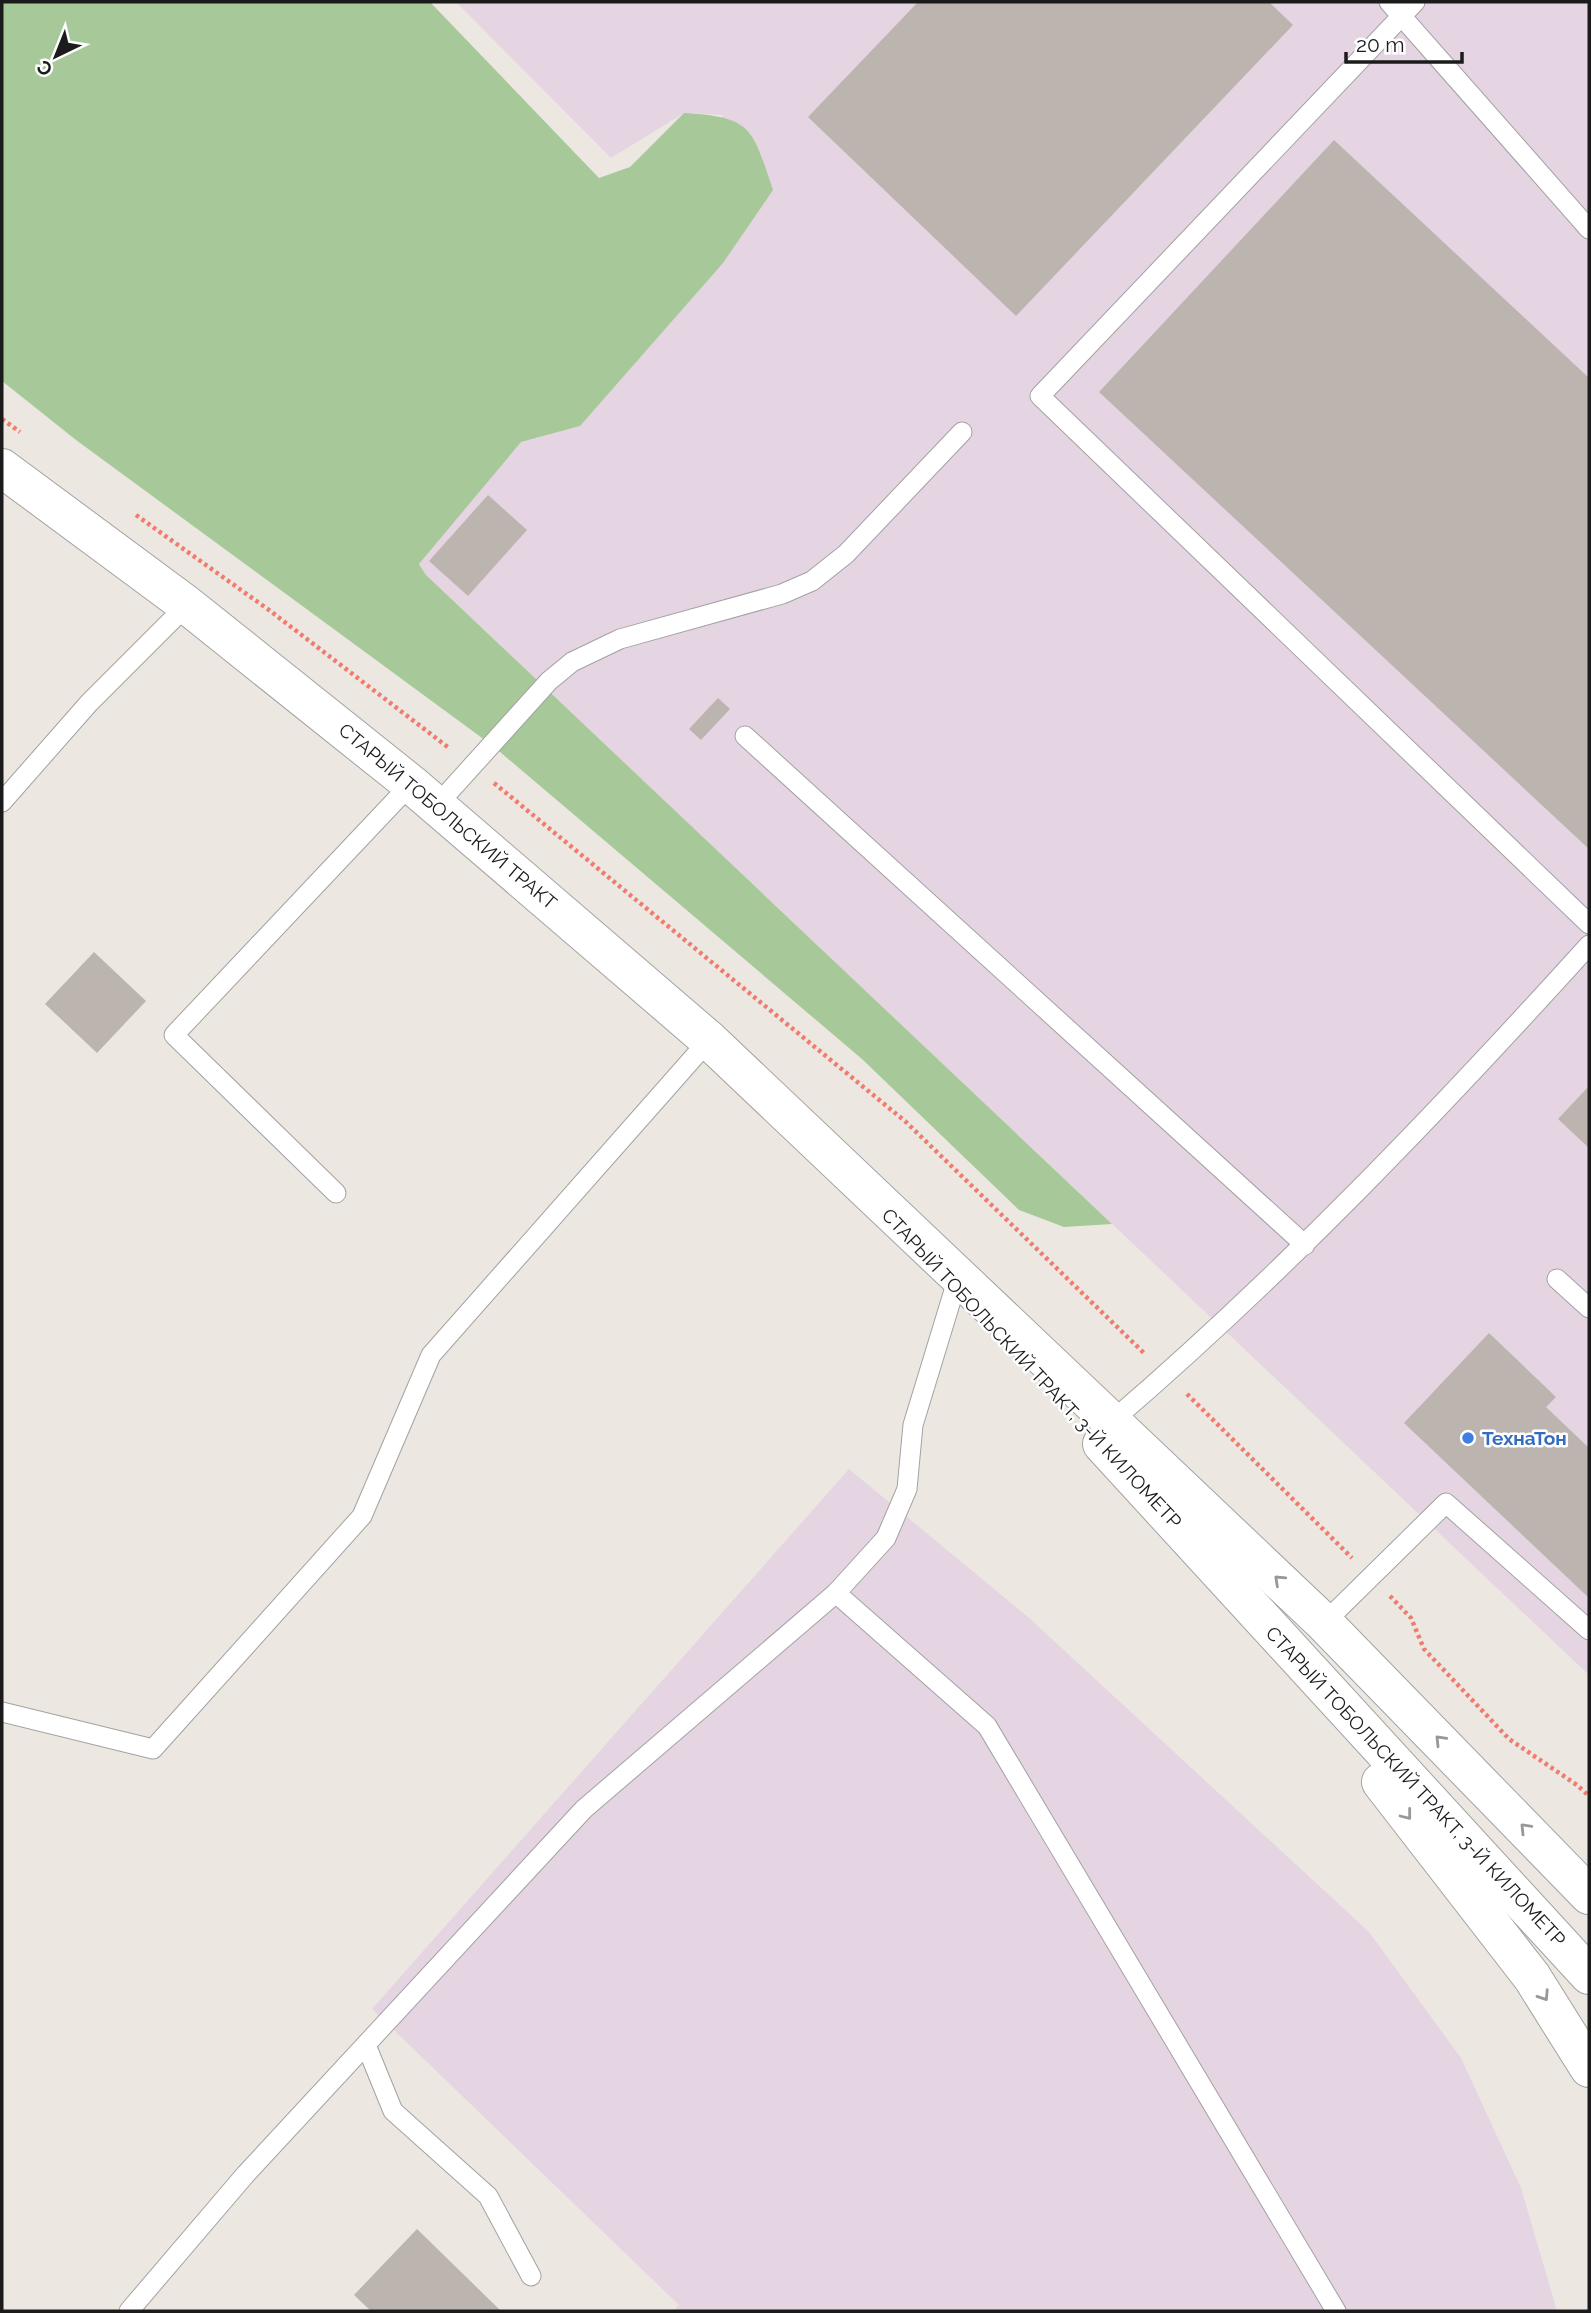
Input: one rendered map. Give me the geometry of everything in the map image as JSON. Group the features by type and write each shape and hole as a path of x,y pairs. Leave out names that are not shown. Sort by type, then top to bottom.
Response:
{"street":[{"name":"СТАРЫЙ ТОБОЛЬСКИЙ ТРАКТ","path":"2,468 187,605 424,794 709,1040 871,1192"},
{"name":"СТАРЫЙ ТОБОЛЬСКИЙ ТРАКТ, 3-Й КИЛОМЕТР","path":"871,1192 1589,1975"},
{"name":"СТАРЫЙ ТОБОЛЬСКИЙ ТРАКТ, 3-Й КИЛОМЕТР","path":"871,1192 1324,1623 1581,1884"},
{"path":"1215,1567 1532,1977 1589,2068"}],"lane":[{"path":"1415,2 1394,10 1040,396 1589,924"},
{"path":"1394,10 1589,229"},
{"path":"336,1193 174,1035 424,794 473,766 550,681 595,649 782,594 812,581 846,554 962,432"},
{"path":"2,802 89,704 187,605"},
{"path":"745,736 1305,1245"},
{"path":"1112,1421 1305,1245 1492,1053 1589,945"},
{"path":"2,1712 153,1749 362,1516 431,1355 709,1040"},
{"path":"1557,1279 1589,1308"},
{"path":"129,2311 245,2175 584,1809 836,1593 886,1538 907,1489 913,1425 956,1284"},
{"path":"1324,1623 1446,1503 1589,1630"},
{"path":"836,1593 987,1726 1336,2311"},
{"path":"366,2045 393,2111 488,2196 531,2276"}],"path":[{"path":"2,419 28,438"},
{"path":"125,507 269,610 473,766 906,1122 1371,1577 1411,1618 1424,1649 1509,1739 1577,1784 1589,1796"}],"shaded area":[{"path":"456,2 1589,2 1589,1675 426,575 419,563 423,555 521,442 580,426 723,115 684,113 611,158"},
{"path":"849,1469 1028,1617 1369,1932 1461,2058 1521,2188 1557,2311 673,2311 679,2305 372,2009"}],"green space":[{"path":"2,2 430,2 599,178 630,167 684,113 724,118 747,130 760,152 773,190 723,263 580,426 521,442 419,564 426,575 1112,1224 1064,1227 1019,1210 862,1059 493,746 76,440 2,381"}],"building":[{"path":"918,2 1269,2 1293,25 1016,316 808,117"},
{"path":"1334,140 1589,378 1589,849 1099,392"},
{"path":"488,495 527,530 468,596 429,561"},
{"path":"718,698 730,709 701,740 689,729"},
{"path":"94,952 146,1001 97,1053 45,1004"},
{"path":"1589,1086 1589,1148 1558,1119"},
{"path":"1489,1333 1556,1397 1546,1407 1589,1448 1589,1598 1404,1423"},
{"path":"417,2229 501,2311 371,2311 354,2295"}],"place":[{"name":"ТехнаТон","path":"1468,1438"}]}
